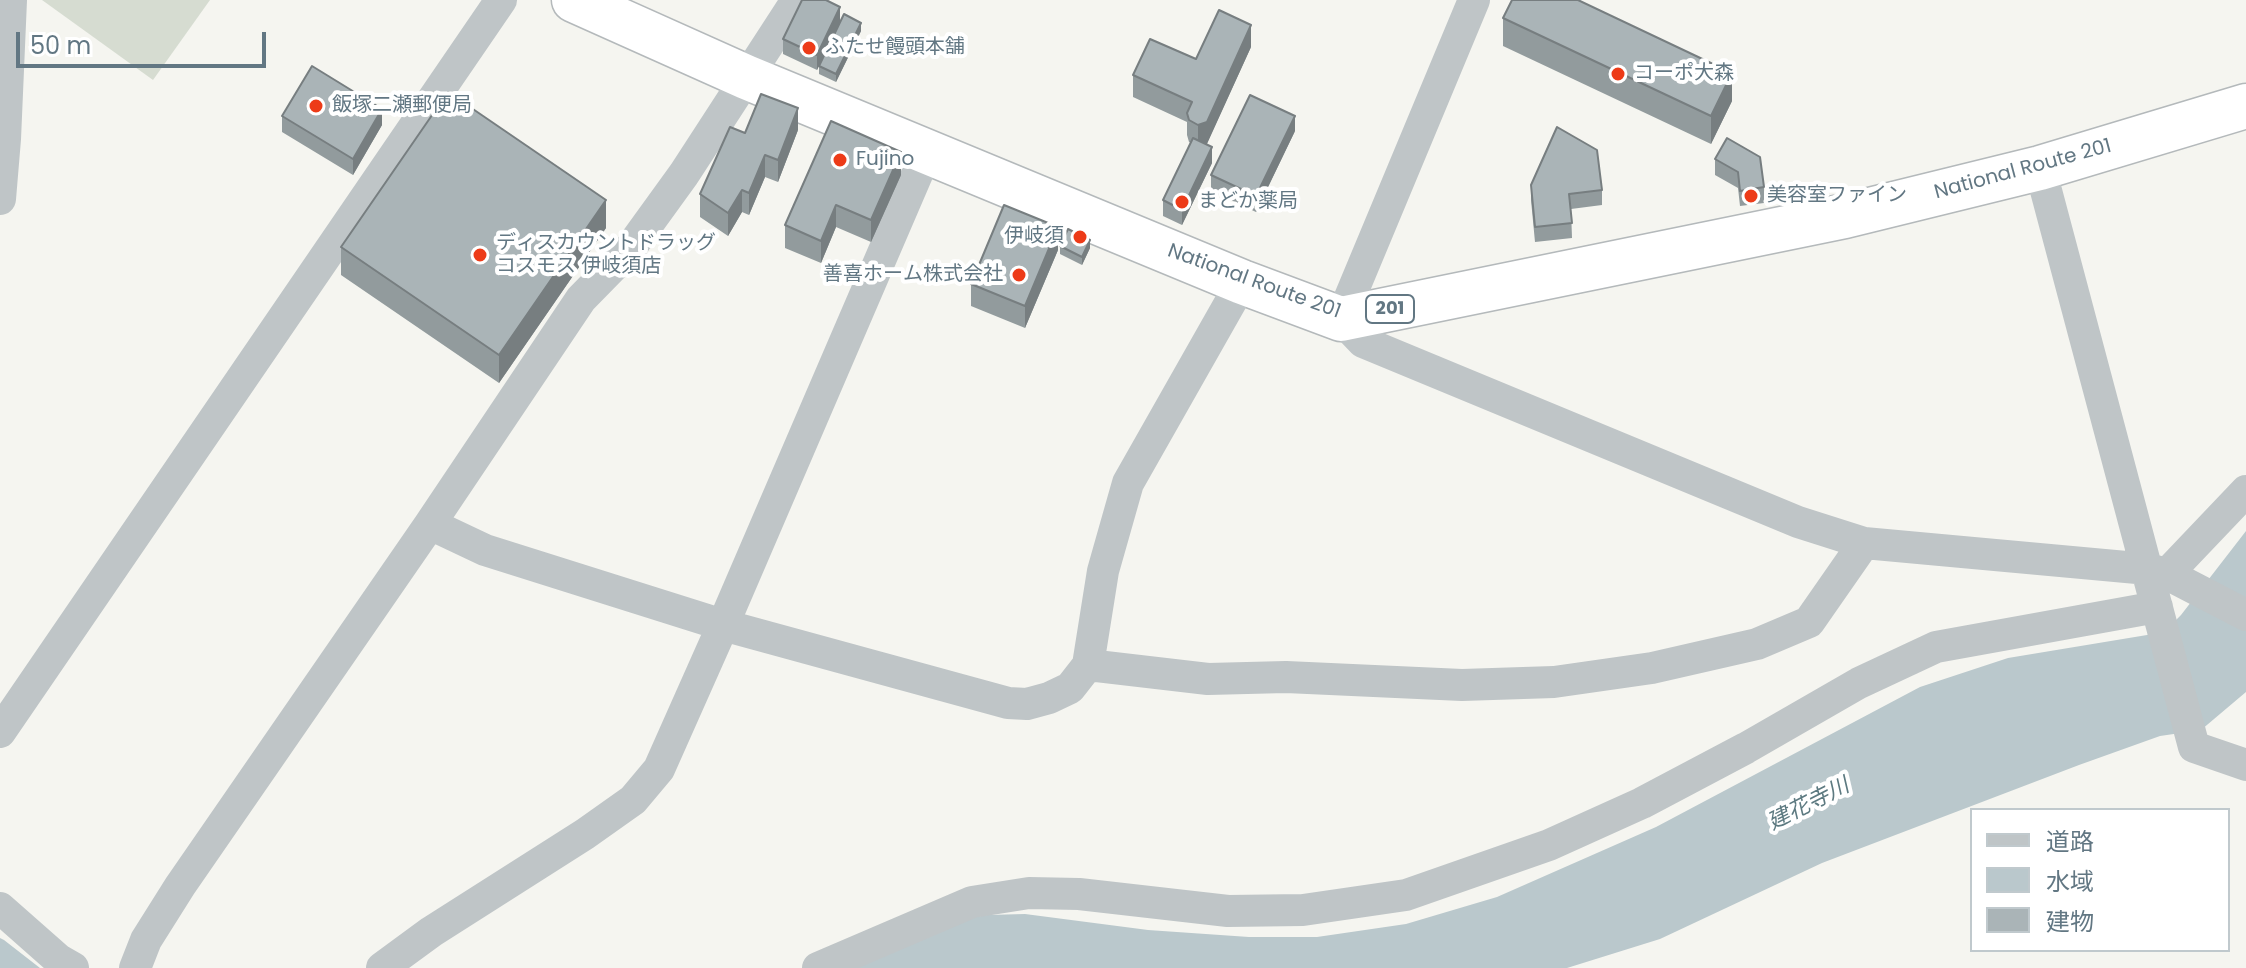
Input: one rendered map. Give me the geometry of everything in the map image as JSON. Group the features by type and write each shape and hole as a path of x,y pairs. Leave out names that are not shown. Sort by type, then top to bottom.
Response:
{"highway":[{"name":"National Route 201","path":"574,0 746,77 1242,282 1341,319 1845,216 2040,168 2246,106"}],"street":[{"path":"0,199 11,0"},
{"path":"0,732 501,0"},
{"path":"135,968 146,940 180,886 581,299 629,250 684,174 797,0"},
{"path":"1474,0 1341,319 1363,342 1798,522 1864,543 2165,575 2246,615"},
{"path":"382,968 431,932 534,868 633,800 659,769 927,151"},
{"path":"2040,168 2165,575 2160,613 2194,747 2246,765"},
{"path":"430,524 485,550 723,625 1008,703 1027,704 1049,698 1070,688 1088,665 1103,571 1128,483 1242,282"},
{"path":"2165,575 2246,491"},
{"path":"1088,665 1208,679 1286,677 1462,685 1554,682 1652,668 1757,644 1809,622 1864,543"},
{"path":"818,968 972,902 1029,893 1079,894 1228,911 1303,910 1406,895 1549,845 1642,803 1859,683 1936,647 2160,613"},
{"path":"0,908 59,960 73,968"}],"shaded area":[{"path":"42,0 210,0 153,80"}],"water":[{"name":"建花寺川","path":"2246,531 2246,692 2201,730 2160,736 2079,765 1822,863 1660,939 1567,968 843,968 948,922 987,915 1025,914 1148,930 1249,937 1317,937 1406,924 1497,897 1656,827 1920,687 2008,658 2147,635 2172,624"},
{"path":"0,938 4,940 40,968 0,968"}],"building":[{"path":"802,0 826,0 840,7 817,55 783,39"},
{"path":"1512,0 1578,0 1732,73 1711,116 1503,18"},
{"path":"1219,10 1251,25 1207,122 1198,125 1189,120 1187,113 1192,102 1133,75 1150,39 1196,59"},
{"path":"844,14 861,23 836,74 819,66"},
{"path":"312,66 382,109 353,159 282,116"},
{"path":"448,92 606,200 499,355 341,247"},
{"path":"761,94 798,108 778,160 765,155 749,193 742,190 728,213 700,194 730,127 745,133"},
{"path":"1250,95 1295,116 1256,196 1211,175"},
{"path":"831,121 901,152 871,220 836,205 821,241 785,225"},
{"path":"1557,127 1597,150 1602,190 1569,194 1572,223 1535,227 1531,185"},
{"path":"1193,138 1212,147 1182,210 1163,200"},
{"path":"1727,138 1760,157 1764,187 1740,191 1738,172 1715,159"},
{"path":"1004,205 1058,227 1025,306 971,284"},
{"path":"1068,229 1090,240 1082,257 1060,246"}],"place":[{"name":"ふたせ饅頭本舗","path":"809,48"},
{"name":"コーポ大森","path":"1618,74"},
{"name":"飯塚二瀬郵便局","path":"316,106"},
{"name":"Fujino","path":"840,160"},
{"name":"美容室ファイン","path":"1751,196"},
{"name":"まどか薬局","path":"1182,202"},
{"name":"伊岐須","path":"1080,237"},
{"name":"ディスカウントドラッグ コスモス 伊岐須店","path":"480,255"},
{"name":"善喜ホーム株式会社","path":"1019,275"}]}
